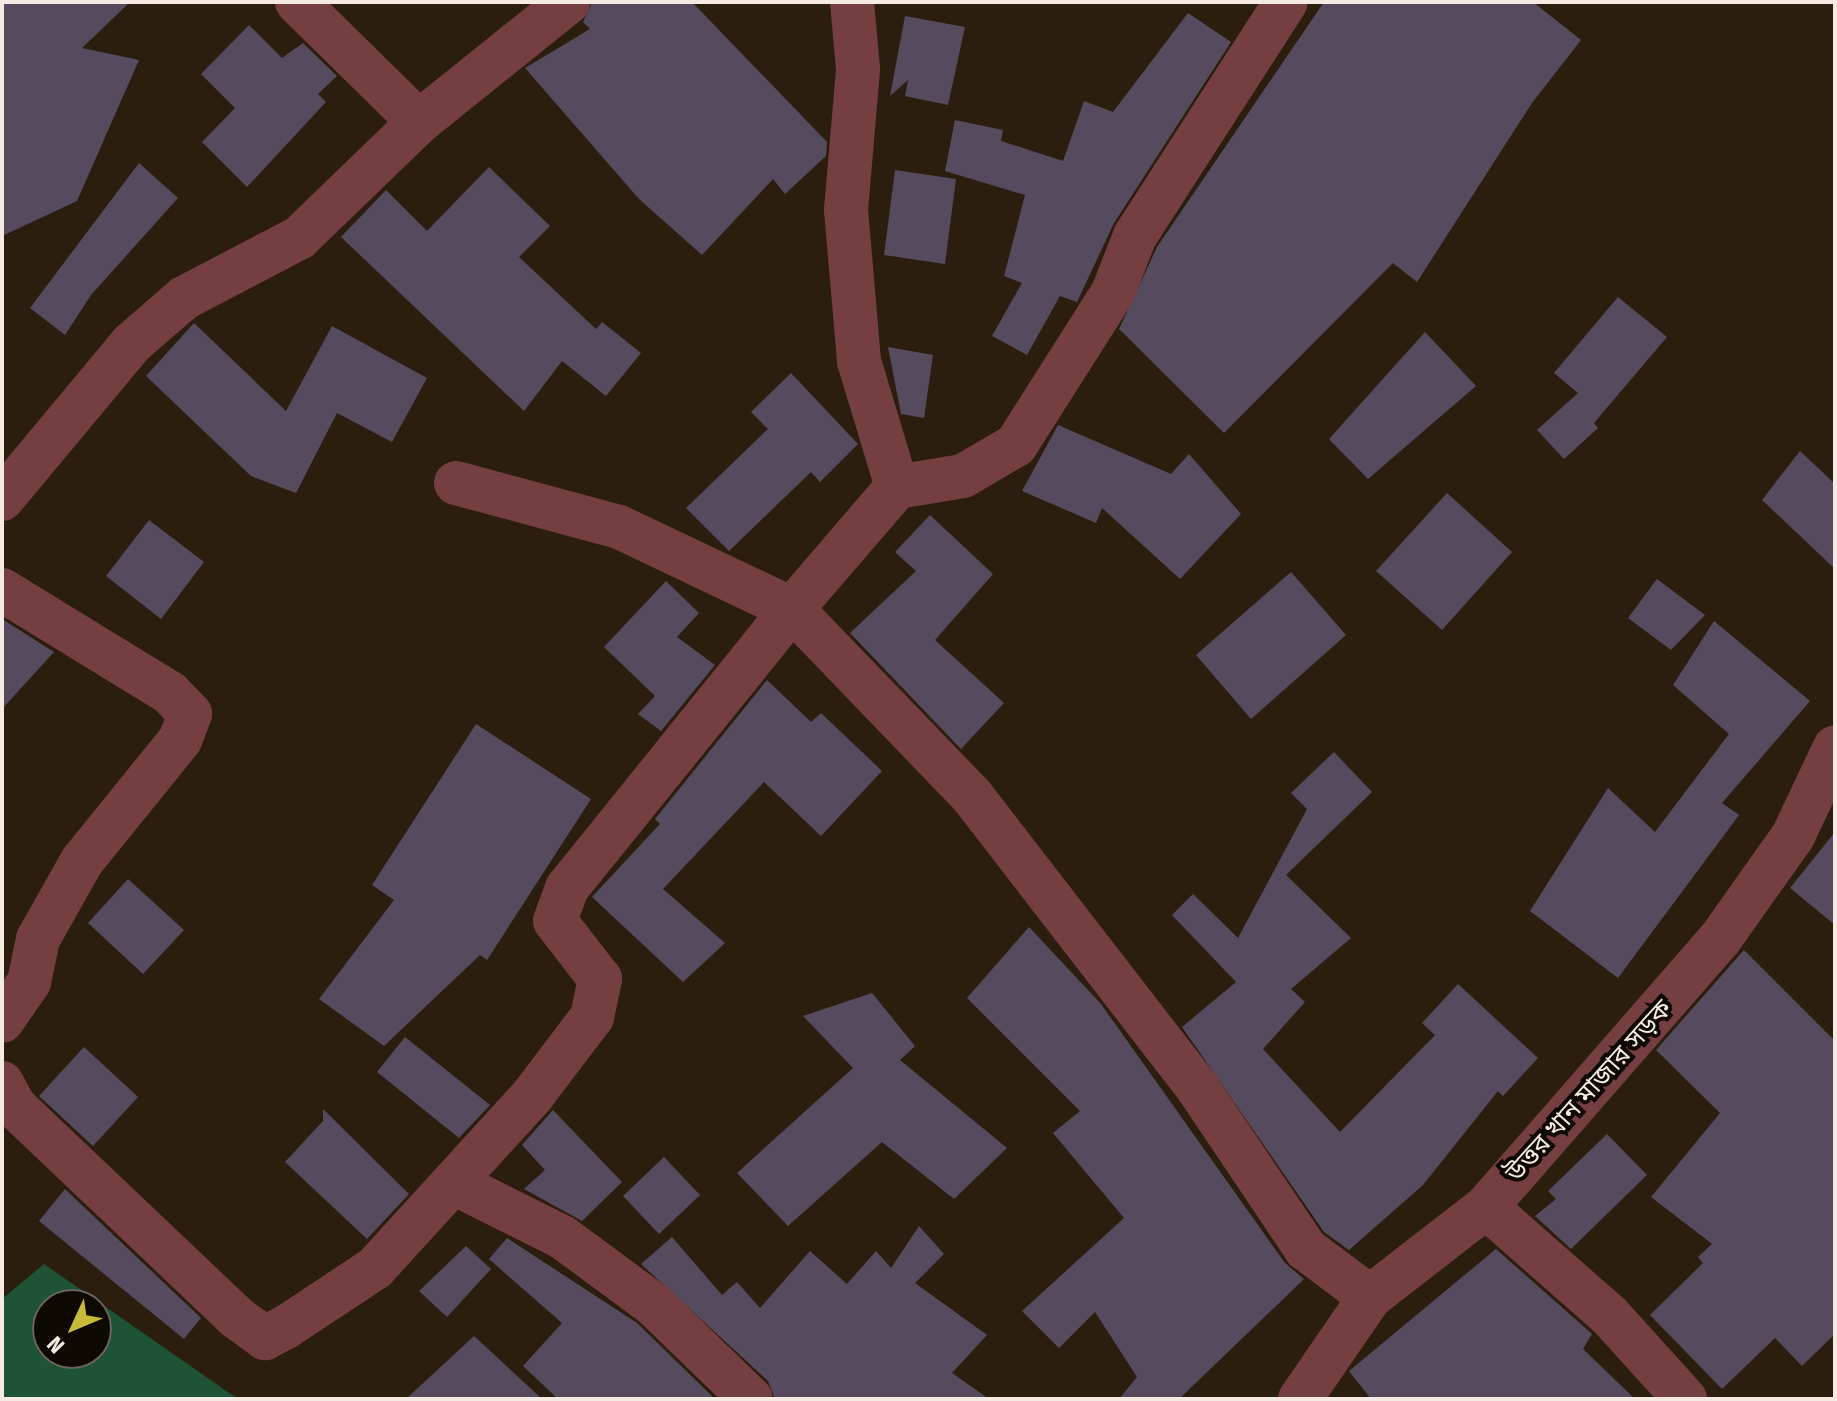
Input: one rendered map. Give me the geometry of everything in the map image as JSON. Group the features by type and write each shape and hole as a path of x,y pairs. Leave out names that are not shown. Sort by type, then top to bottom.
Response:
{"street":[{"path":"297,2 419,122"},
{"path":"2,499 131,344 184,298 299,238 419,122 568,2"},
{"path":"852,2 858,69 846,210 859,361 897,487"},
{"path":"2,1083 15,1107 131,1219 265,1338 375,1268 454,1183 592,1017 600,979 555,921 567,888 792,609 897,487 963,476 1016,445 1113,292 1135,236 1286,2"},
{"path":"456,483 619,527 792,609 972,796 1199,1090 1306,1249 1370,1297"},
{"path":"2,590 170,693 190,714 180,740 82,861 38,939 29,982 2,1021"},
{"name":"উত্তর খান মাজার সড়ক","path":"1300,1399 1370,1297 1486,1207 1720,939 1793,836 1835,747"},
{"path":"454,1183 562,1237 653,1304 751,1399"},
{"path":"1486,1207 1610,1316 1685,1399"}],"green space":[{"path":"44,1264 80,1289 32,1289 32,1369 112,1369 112,1311 238,1399 2,1399 2,1299"}],"building":[{"path":"2,2 130,2 82,48 139,60 77,201 2,236"},
{"path":"592,2 692,2 827,142 826,156 785,194 773,179 702,255 639,199 525,68 590,29 583,22"},
{"path":"1324,2 1533,2 1581,40 1532,103 1417,282 1393,263 1224,433 1119,329 1157,247"},
{"path":"1188,13 1231,42 1114,223 1077,302 1060,296 1027,355 992,336 1022,283 1004,276 1025,195 945,171 955,120 1003,130 1001,141 1063,161 1084,101 1113,112"},
{"path":"905,16 965,27 948,105 905,96 908,80 890,96"},
{"path":"249,25 282,58 303,43 337,76 318,94 326,102 247,187 202,142 235,108 201,74"},
{"path":"139,163 178,198 91,295 65,335 30,308"},
{"path":"489,167 550,226 519,257 596,329 602,322 641,353 606,396 562,361 524,411 341,237 386,190 427,231"},
{"path":"895,170 956,179 945,264 884,255"},
{"path":"1618,297 1667,337 1594,423 1598,428 1564,459 1537,430 1578,393 1554,373"},
{"path":"194,323 286,411 332,326 427,378 392,442 337,413 296,493 251,476 146,376"},
{"path":"1425,332 1476,386 1368,479 1329,439"},
{"path":"888,347 933,355 924,418 901,414"},
{"path":"791,373 858,444 820,482 811,472 729,551 686,508 768,429 751,412"},
{"path":"1058,425 1171,474 1189,454 1241,514 1180,579 1102,508 1096,523 1022,491"},
{"path":"1800,451 1835,484 1835,569 1762,500"},
{"path":"1447,493 1512,552 1442,630 1376,571"},
{"path":"930,515 993,574 935,640 1004,703 961,749 850,633 916,571 895,552"},
{"path":"149,520 204,562 161,619 106,576"},
{"path":"1291,572 1346,635 1251,719 1196,655"},
{"path":"1657,579 1705,615 1671,650 1628,618"},
{"path":"666,581 699,613 677,637 715,665 661,731 638,714 655,696 604,647"},
{"path":"2,619 54,652 2,709"},
{"path":"1714,621 1810,701 1722,803 1739,815 1618,978 1530,911 1608,788 1655,832 1729,734 1673,685"},
{"path":"767,680 811,722 821,713 882,771 821,836 764,782 663,889 725,943 683,982 592,897 660,824 655,819"},
{"path":"476,724 591,799 487,960 480,955 384,1046 319,999 394,900 372,885"},
{"path":"1334,752 1372,792 1286,875 1351,938 1291,989 1305,1002 1263,1049 1340,1132 1435,1035 1422,1023 1458,984 1538,1058 1503,1096 1498,1091 1423,1185 1349,1250 1324,1232 1182,1027 1236,982 1172,915 1193,894 1238,938 1307,809 1291,793"},
{"path":"1835,832 1835,925 1790,888"},
{"path":"128,879 184,930 143,974 88,923"},
{"path":"1029,927 1101,1004 1285,1263 1304,1279 1179,1399 1119,1399 1137,1377 1095,1312 1059,1348 1022,1311 1124,1218 1053,1133 1080,1111 967,998"},
{"path":"1744,950 1835,1041 1835,1334 1802,1366 1775,1338 1722,1389 1650,1315 1703,1263 1698,1257 1712,1244 1651,1197 1720,1113 1656,1050"},
{"path":"872,993 915,1046 900,1060 1007,1148 954,1199 882,1142 788,1226 737,1173 853,1068 803,1016"},
{"path":"405,1037 490,1105 459,1138 377,1072"},
{"path":"84,1047 138,1097 93,1146 39,1096"},
{"path":"323,1109 409,1194 367,1239 285,1162 323,1121"},
{"path":"553,1110 622,1182 582,1221 524,1189 545,1170 522,1145"},
{"path":"1607,1134 1647,1175 1571,1249 1535,1216 1556,1199 1548,1191"},
{"path":"664,1157 700,1195 659,1234 623,1196"},
{"path":"65,1189 201,1318 184,1339 39,1221"},
{"path":"919,1226 944,1254 915,1283 987,1335 952,1373 989,1399 775,1399 768,1381 641,1264 672,1237 722,1295 737,1282 760,1308 810,1251 847,1284 876,1251 891,1268"},
{"path":"507,1238 637,1323 715,1399 558,1399 523,1366 562,1323 489,1259"},
{"path":"466,1246 491,1269 447,1317 419,1291"},
{"path":"1496,1249 1592,1334 1583,1349 1635,1399 1371,1399 1349,1371"},
{"path":"474,1336 542,1399 406,1399"}]}
